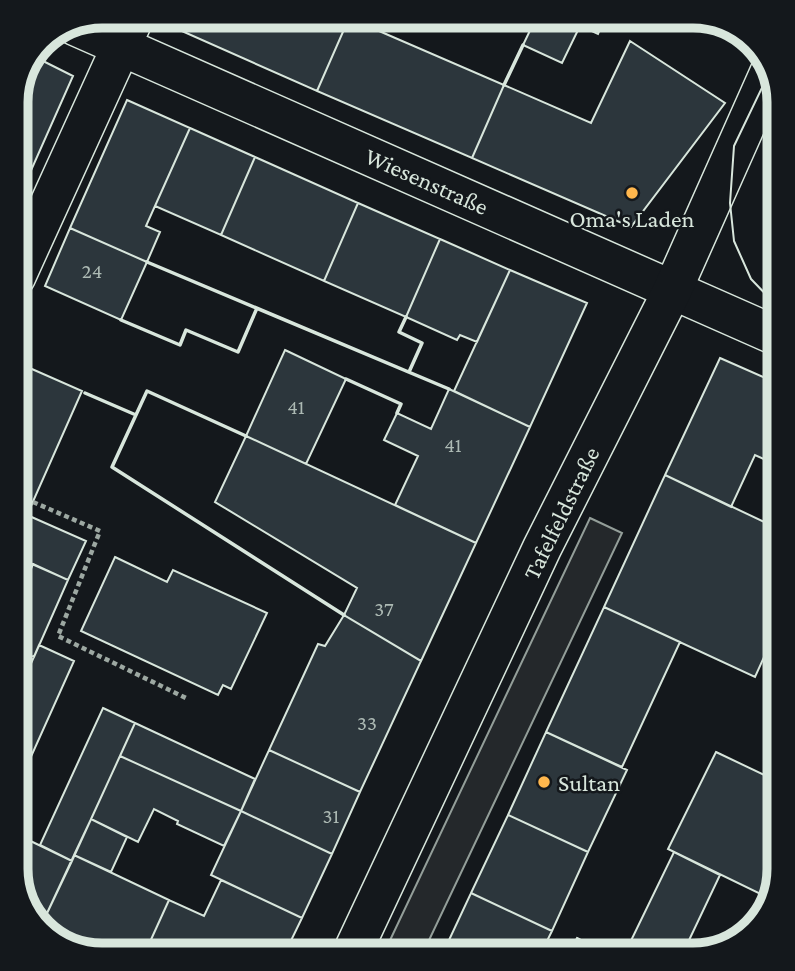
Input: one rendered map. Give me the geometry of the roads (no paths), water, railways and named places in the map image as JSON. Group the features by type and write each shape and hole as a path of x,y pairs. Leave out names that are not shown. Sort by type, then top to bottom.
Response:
{"street":[{"name":"Wiesenstraße","path":"97,29 127,32 672,291 767,332"},
{"path":"28,251 127,32"},
{"name":"Tafelfeldstraße","path":"357,943 542,548 672,291 764,84"}],"tram line":[{"path":"764,83 734,146 730,203 734,241 751,279 767,296"}],"place":[{"name":"Oma's Laden","path":"632,193"},
{"name":"Sultan","path":"544,782"}]}
